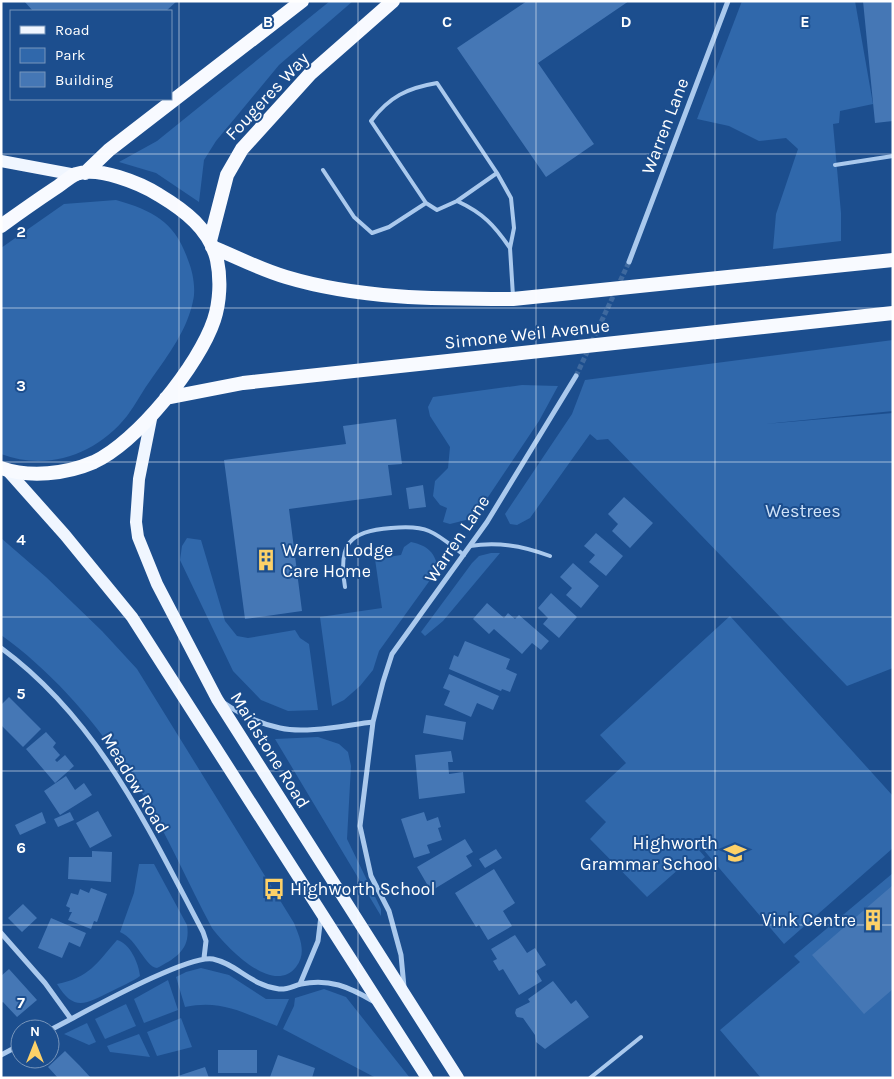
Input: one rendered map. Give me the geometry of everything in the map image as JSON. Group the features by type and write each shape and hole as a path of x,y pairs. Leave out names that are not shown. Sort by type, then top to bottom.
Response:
{"highway":[{"path":"1,226 80,174 302,1"},
{"name":"Fougeres Way","path":"211,244 227,175 242,148 310,74 393,1"},
{"path":"5,469 26,473 60,472 93,462 120,446 166,398 202,347 215,315 219,289 217,260 211,244 199,225 180,207 143,185 117,176 80,174"},
{"name":"Simone Weil Avenue","path":"211,244 285,277 354,292 460,299 513,298 893,260"},
{"name":"Simone Weil Avenue","path":"166,398 243,383 893,313"}],"main road":[{"path":"1,161 80,174"},
{"name":"Maidstone Road","path":"152,414 139,479 136,522 138,537 157,584 217,699 458,1078"},
{"path":"5,469 65,535 132,617 426,1078"}],"street":[{"name":"Warren Lane","path":"628,262 728,1"},
{"name":"Warren Lane","path":"404,993 401,955 389,911 371,876 360,826 373,722 392,654 470,546 576,376"},
{"name":"Meadow Road","path":"1,648 25,666 71,712 106,759 151,833 203,932 206,941 204,958"},
{"path":"217,699 237,712 281,729 308,729 373,722"},
{"path":"300,984 318,941 321,914"},
{"path":"1,933 45,983 71,1019"},
{"path":"60,1025 169,970 204,958 228,965 245,977 272,988 282,989 300,984 331,982 344,985 380,1005"}],"lane":[{"path":"497,174 457,201 437,210 426,203 371,121 383,105 412,87 437,82 497,174 511,198 514,228 510,248 513,298"},
{"path":"836,165 893,156"},
{"path":"323,170 354,217 372,233 389,227 426,203"},
{"path":"457,201 477,210 494,226 510,248"},
{"path":"345,587 342,569 344,551 352,538 369,529 401,527 428,530 464,554"},
{"path":"470,546 490,543 512,545 550,556"},
{"path":"590,1078 641,1037"}],"green space":[{"path":"330,1 353,1 279,65 216,141 204,160 199,202 156,173 119,162 157,141"},
{"path":"742,1 855,1 873,104 840,111 839,123 833,124 841,213 841,241 773,249 776,214 798,149 786,138 759,141 729,126 697,119"},
{"path":"116,200 141,209 161,220 170,227 183,247 194,280 194,296 182,332 127,416 101,441 70,456 53,460 18,459 1,454 1,248 64,204"},
{"name":"Westrees","path":"893,340 893,411 765,424 893,413 893,668 847,686 608,439 597,440 590,434 530,518 517,525 510,524 505,514 572,414 585,380"},
{"path":"522,385 558,386 539,421 474,518 450,524 443,522 447,508 440,505 433,496 435,481 448,468 450,447 430,416 428,407 433,397"},
{"path":"1,538 46,577 102,631 137,669 294,923 302,951 296,967 286,974 275,976 263,973 239,957 219,937 212,928 150,807 111,747 60,686 22,651 1,635"},
{"path":"187,538 201,540 225,621 237,636 248,638 295,630 300,638 309,644 318,710 288,711 261,700 233,671 180,560 182,546"},
{"path":"411,542 426,548 433,554 438,569 379,651 373,670 360,686 344,700 332,706 320,617 382,608 375,559 401,555 404,547"},
{"path":"500,553 443,621 425,636 421,632 472,563 479,556"},
{"path":"730,616 893,796 893,848 784,944 702,848 699,850 705,857 693,867 688,861 647,897 590,839 606,822 585,801 626,763 600,735"},
{"path":"318,737 339,744 348,752 351,766 347,839 381,909 381,916 275,739"},
{"path":"139,864 154,864 187,925 187,940 181,952 157,968 149,963 132,941 120,932 134,893"},
{"path":"893,873 893,1078 761,1078 720,1030 800,962 794,956"},
{"path":"117,940 126,945 130,950 138,966 140,976 88,1002 75,1002 69,999 57,984 85,974"},
{"path":"201,968 229,975 266,999 289,999 277,1026 243,1012 221,1006 198,1005 185,1007 176,977"},
{"path":"168,980 178,1010 144,1023 134,999"},
{"path":"324,989 346,997 410,1078 376,1078 283,1029 294,1006 295,998"},
{"path":"126,1004 136,1026 105,1039 95,1019"},
{"path":"181,1018 192,1047 157,1056 147,1032"},
{"path":"87,1023 96,1042 89,1045 64,1034"},
{"path":"139,1034 150,1057 110,1052 107,1046"}],"building":[{"path":"24,1 177,1 167,10 32,10"},
{"path":"527,1 629,1 538,63 594,144 546,177 457,48"},
{"path":"863,1 893,1 893,121 875,123"},
{"name":"Warren Lodge Care Home","path":"396,419 402,464 388,465 392,495 289,509 302,611 245,619 224,460 346,444 343,426"},
{"path":"423,485 426,507 409,509 406,488"},
{"path":"624,497 653,523 630,548 612,531 618,524 608,514"},
{"path":"596,533 623,556 606,576 589,562 595,555 584,546"},
{"path":"573,563 599,586 581,608 566,595 572,588 560,577"},
{"path":"551,593 577,617 559,638 543,624 548,618 538,608"},
{"path":"487,603 504,618 508,613 515,619 519,615 549,641 541,650 532,643 522,654 494,629 489,634 473,619"},
{"path":"465,641 510,659 506,669 517,674 510,692 502,689 501,691 449,669 454,655 458,657"},
{"path":"449,674 499,696 493,710 477,703 471,717 444,705 450,691 443,688"},
{"path":"9,697 41,729 23,747 1,725 1,705"},
{"path":"426,715 466,722 463,740 423,733"},
{"path":"46,732 56,743 53,747 60,755 55,760 57,762 65,755 74,766 55,783 26,749"},
{"path":"451,751 453,762 448,762 449,774 463,772 465,793 419,799 415,755"},
{"path":"66,776 75,790 84,783 92,795 60,815 44,791"},
{"path":"98,811 112,836 90,848 76,823"},
{"path":"42,812 46,823 20,835 15,825"},
{"path":"70,812 74,820 58,827 54,819"},
{"path":"424,812 427,821 438,817 441,827 438,828 442,840 427,845 430,853 414,858 401,819"},
{"path":"465,839 473,852 466,856 472,866 431,891 417,867"},
{"path":"496,849 502,858 485,868 479,859"},
{"path":"92,851 112,852 111,882 68,879 69,857 92,857"},
{"path":"494,869 515,903 503,911 512,926 488,940 479,925 476,927 455,893"},
{"name":"Vink Centre","path":"893,885 893,989 864,1014 812,955"},
{"path":"91,888 107,894 97,922 94,921 91,929 68,920 72,912 69,912 70,908 66,906 71,893 78,895 80,889 89,893"},
{"path":"23,904 37,918 22,932 8,918"},
{"path":"51,918 86,933 80,947 69,942 62,958 38,948"},
{"path":"515,935 527,953 535,948 546,965 536,971 542,981 519,995 503,969 499,971 493,961 497,959 491,949"},
{"path":"9,969 37,1000 17,1017 3,1002 1,1003 1,976"},
{"path":"553,981 571,1004 576,1000 589,1017 545,1049 536,1042 535,1035 523,1018 517,1017 515,1013 516,1009 530,1002 528,999"},
{"path":"218,1050 257,1050 257,1073 218,1073"},
{"path":"65,1051 91,1078 58,1078 50,1069 60,1069 60,1056"},
{"path":"278,1055 315,1068 312,1078 270,1077"},
{"path":"205,1067 209,1078 175,1077"}],"tunnel":[{"path":"576,376 629,262"}],"place":[{"name":"Warren Lodge Care Home","path":"266,560"},
{"name":"Highworth Grammar School","path":"735,853"},
{"name":"Highworth School","path":"274,889"},
{"name":"Vink Centre","path":"873,920"}]}
